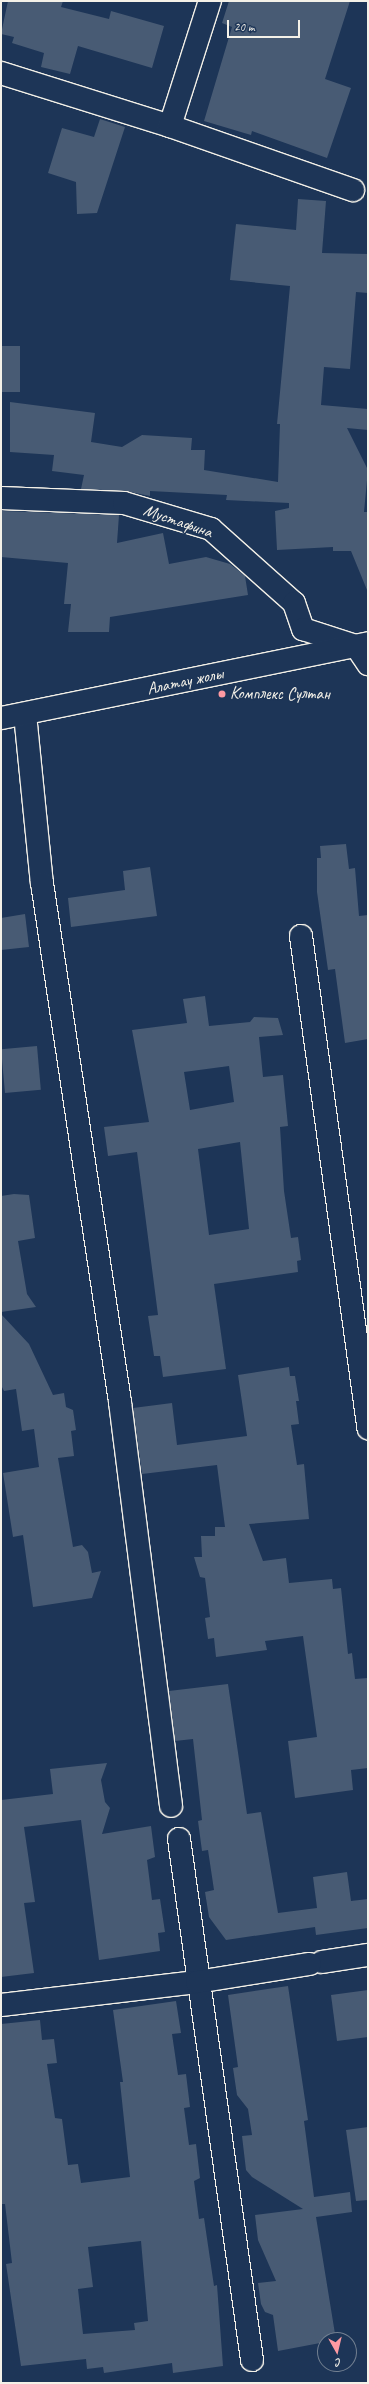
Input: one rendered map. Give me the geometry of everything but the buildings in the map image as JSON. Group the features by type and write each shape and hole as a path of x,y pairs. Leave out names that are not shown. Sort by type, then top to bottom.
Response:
{"street":[{"path":"170,126 210,1"},
{"path":"1,73 170,126 353,190"},
{"name":"Мустафина","path":"1,498 124,503 211,529 294,603 304,629 362,644"},
{"path":"362,644 368,664"},
{"name":"Алатау жолы","path":"1,718 362,644"},
{"path":"25,714 42,883 120,1402 171,1806"},
{"path":"301,936 368,1428"},
{"path":"179,1839 197,1982 252,2360"},
{"path":"1,2005 197,1982 368,1955"}],"place":[{"name":"Комплекс Султан","path":"222,694"}]}
